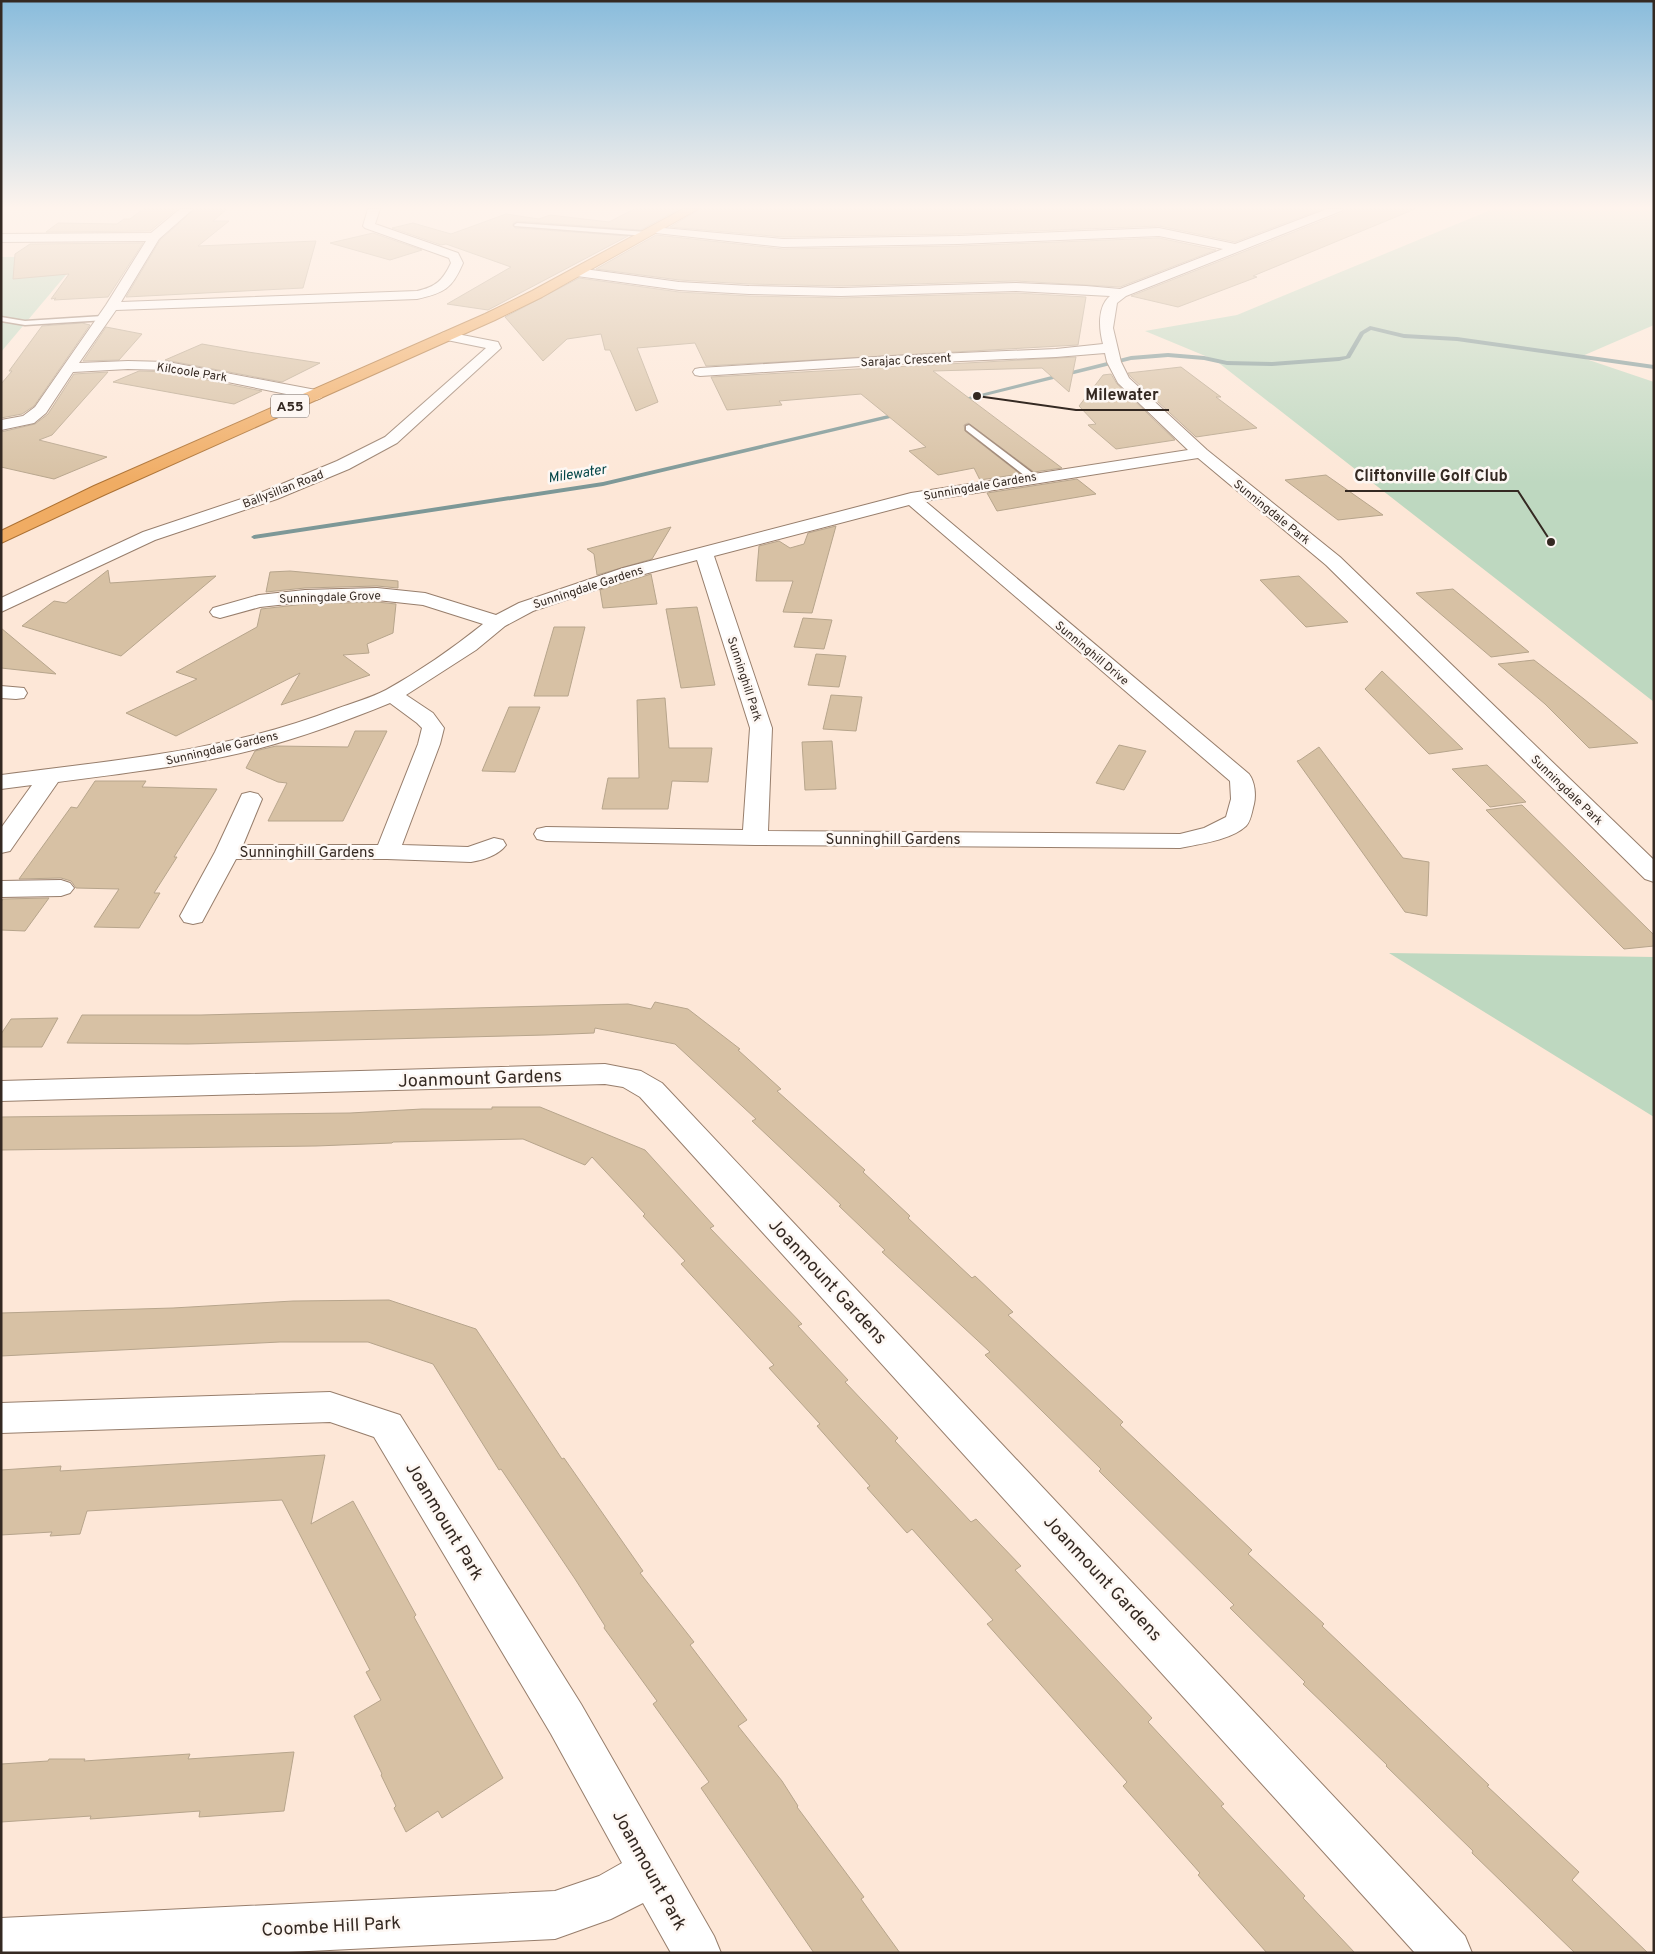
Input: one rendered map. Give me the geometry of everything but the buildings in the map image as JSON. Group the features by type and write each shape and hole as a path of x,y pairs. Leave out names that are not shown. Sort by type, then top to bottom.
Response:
{"highway":[{"name":"A55","path":"1,538 100,490 316,395 524,300"}],"street":[{"path":"1,425 28,420 41,410 116,300"},
{"path":"112,306 273,300"},
{"name":"Sunningdale Park","path":"1113,300 1108,312 1106,328 1113,356 1123,380 1201,453 1333,562 1654,874"},
{"name":"Ballysillan Road","path":"1,606 149,536 271,495 343,466 390,440 494,348 493,345 447,336"},
{"name":"Sarajac Crescent","path":"700,372 1113,356"},
{"name":"Kilcoole Park","path":"68,368 128,365 168,366 316,395"},
{"name":"Sunningdale Gardens","path":"1,782 178,759 251,744 323,722 392,695 468,646 498,622 526,608 630,572 934,492 1201,453"},
{"name":"Sunninghill Drive","path":"911,498 1241,779 1243,800 1237,821"},
{"name":"Sunninghill Park","path":"704,554 761,728 755,838"},
{"name":"Sunningdale Grove","path":"220,612 258,601 305,596 377,594 425,599 498,622"},
{"name":"Sunninghill Gardens","path":"387,852 429,744 433,728 425,718 392,695"},
{"path":"1,846 50,776"},
{"name":"Sunninghill Gardens","path":"193,916 227,852 250,799"},
{"name":"Sunninghill Gardens","path":"546,834 755,838 1180,841 1212,834 1237,821"},
{"name":"Sunninghill Gardens","path":"227,852 387,852 471,855 494,845"},
{"path":"1,889 61,888"},
{"name":"Joanmount Gardens","path":"1,1091 605,1074 631,1078 652,1090 1448,1953"},
{"name":"Joanmount Park","path":"1,1418 330,1407 387,1426 566,1719 697,1953"},
{"name":"Coombe Hill Park","path":"1,1942 555,1914 611,1896 651,1872"}],"lane":[{"path":"1,319 25,323 103,318"},
{"path":"969,428 1032,477"}],"green space":[{"path":"1,300 45,300 1,352"},
{"path":"1273,300 1654,300 1654,325 1580,357 1654,382 1654,702 1215,360 1145,331 1237,315"},
{"path":"1389,953 1654,957 1654,1117"}],"waterway":[{"name":"Milewater","path":"956,401 1131,358 1168,355 1204,358 1227,363 1272,364 1339,359 1348,357 1362,333 1370,328 1404,336 1457,339 1654,367"},
{"name":"Milewater","path":"254,537 603,484 901,414"}],"place":[{"name":"Milewater","path":"977,396"},
{"name":"Cliftonville Golf Club","path":"1551,542"}]}
